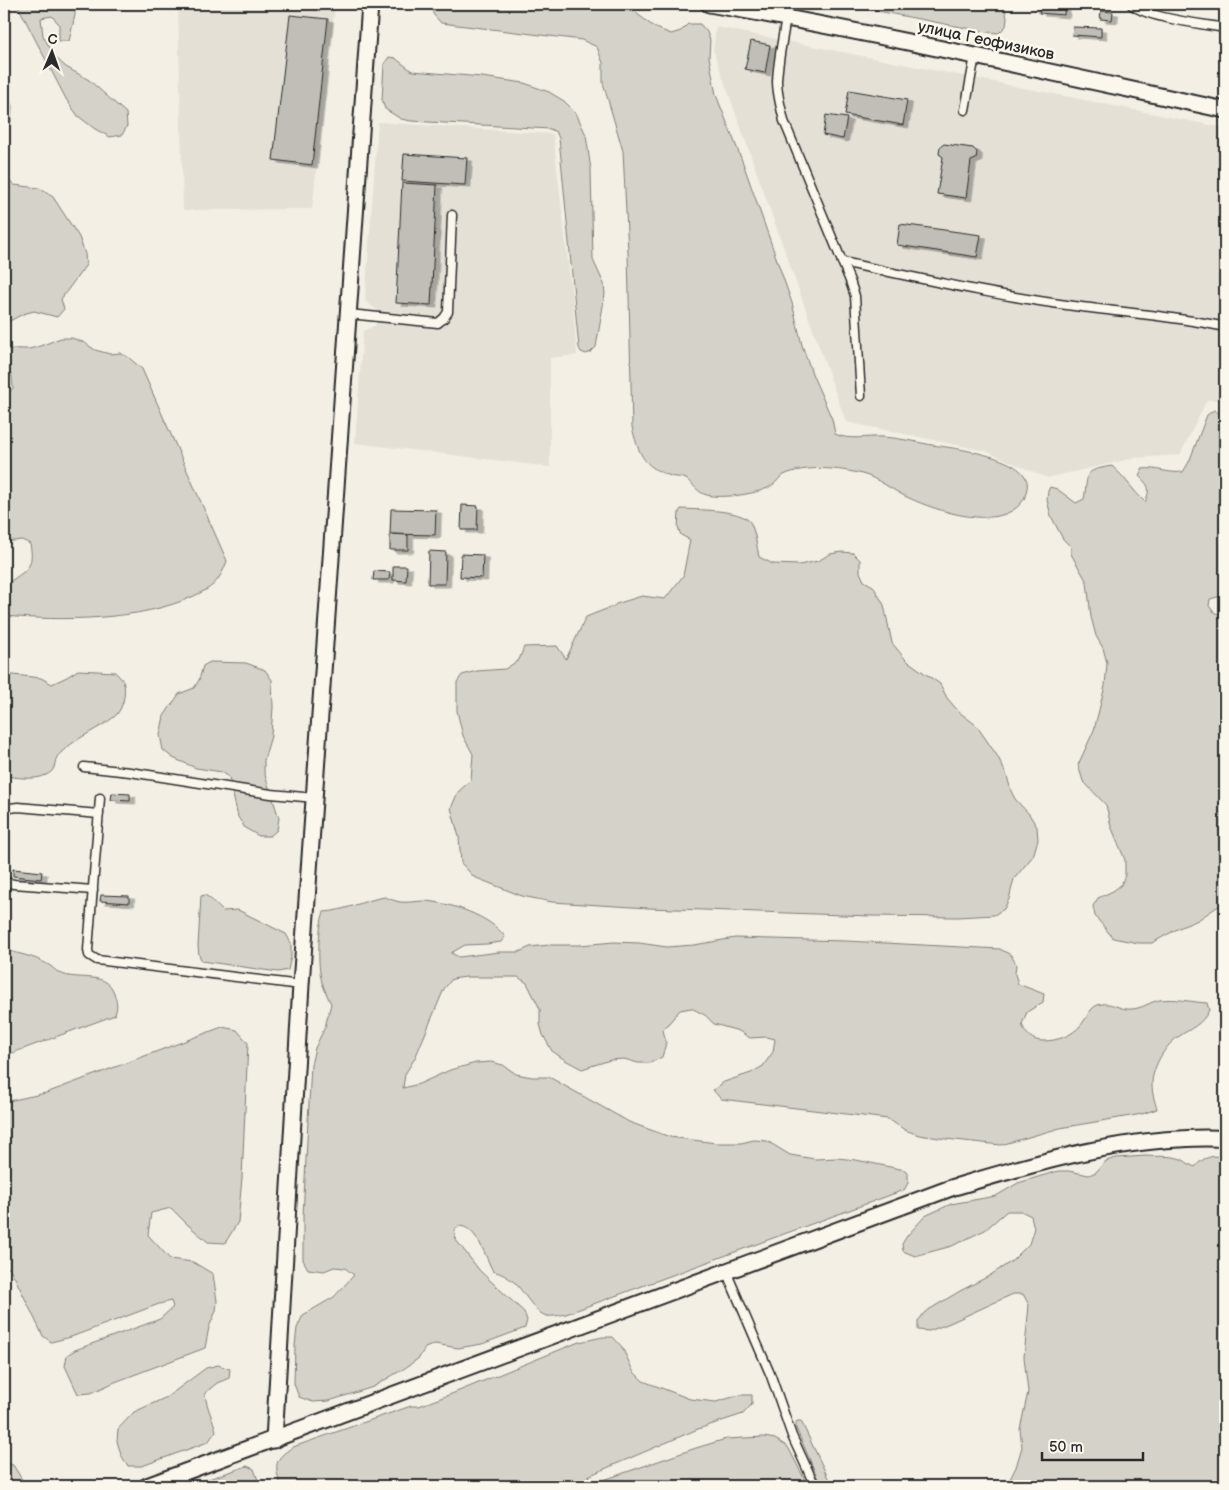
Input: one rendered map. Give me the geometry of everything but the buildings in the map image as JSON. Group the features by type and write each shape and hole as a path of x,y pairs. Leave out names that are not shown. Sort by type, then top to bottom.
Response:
{"street":[{"path":"274,1440 302,985 370,4"},
{"name":"улица Геофизиков","path":"709,4 786,17 1225,110"},
{"path":"147,1486 951,1188 1037,1162 1099,1149 1151,1141 1225,1139"}],"lane":[{"path":"1131,4 1151,14 1225,28"},
{"path":"786,17 777,82 779,100 784,120 855,296 861,396"},
{"path":"965,110 975,56"},
{"path":"349,314 438,323 444,318 448,312 452,215"},
{"path":"842,262 1027,299 1171,316 1225,327"},
{"path":"84,767 130,772 270,794 315,798"},
{"path":"100,798 89,955 97,960 302,985"},
{"path":"4,813 10,808 18,807 99,814"},
{"path":"4,882 93,890"},
{"path":"726,1271 771,1376 792,1436 815,1486"}],"shaded area":[{"path":"17,4 75,4 75,15 69,41 59,41 59,24 52,16 41,18 43,36 56,58 66,67 89,80 126,113 127,126 122,135 110,137 95,129 78,116 66,99"},
{"path":"178,4 335,4 312,209 183,210"},
{"path":"433,4 600,4 631,9 654,27 671,34 681,31 688,24 700,24 707,32 710,40 709,57 716,95 743,163 792,303 802,345 832,419 835,434 852,438 883,437 901,439 990,456 1018,469 1026,477 1027,488 1022,502 1012,511 999,516 967,516 921,503 868,476 843,470 822,468 792,472 782,476 773,485 760,491 741,495 713,496 701,492 686,479 670,476 652,467 642,457 632,427 628,252 623,151 603,83 603,63 597,47 582,40 441,23 433,14"},
{"path":"841,4 1004,4 1007,18 1006,26 999,33 987,32"},
{"path":"1178,4 1225,4 1225,10"},
{"path":"716,27 1225,128 1225,400 1207,400 1180,455 1134,458 1047,478 986,451 846,422 713,50"},
{"path":"389,57 395,58 412,71 524,83 549,92 564,101 576,113 586,135 591,170 593,260 604,284 605,294 596,347 591,352 586,354 581,352 579,348 559,138 556,132 550,129 401,119 385,109 382,100 384,64"},
{"path":"4,84 12,106 11,122 4,127"},
{"path":"378,122 553,134 573,304 577,355 550,358 550,467 355,443 363,331 376,325 377,310 365,301"},
{"path":"4,156 7,177 14,185 39,188 53,197 79,237 85,254 86,265 61,299 64,309 57,317 34,311 23,314 4,324"},
{"path":"61,338 72,338 85,343 95,350 110,354 120,353 142,369 227,561 216,582 204,591 173,604 125,615 75,618 4,616 4,587 29,566 31,554 30,544 22,540 4,542 4,395 8,394 13,388 12,376 4,362 4,351 29,349"},
{"path":"1214,410 1225,418 1225,595 1210,599 1209,606 1215,613 1225,615 1225,905 1217,907 1198,920 1152,943 1138,943 1113,938 1095,916 1093,906 1098,898 1121,885 1125,875 1125,860 1111,826 1106,805 1083,781 1078,765 1094,730 1105,686 1107,663 1103,648 1096,636 1091,617 1087,582 1071,554 1071,547 1063,539 1051,516 1047,500 1048,491 1050,487 1057,489 1076,503 1084,499 1089,474 1096,469 1112,466 1145,502 1148,488 1139,476 1142,469 1183,472 1189,462 1207,415"},
{"path":"681,509 728,512 745,518 750,522 753,529 759,557 773,564 799,565 818,561 830,554 842,552 853,553 860,560 860,572 864,581 873,586 884,605 892,643 906,660 940,684 947,698 959,712 976,725 998,757 1015,799 1029,814 1037,827 1038,840 1033,856 1014,879 1009,899 1004,909 994,915 958,917 871,916 648,908 552,902 522,896 474,877 461,863 459,837 451,808 458,792 471,780 473,754 463,736 457,711 457,682 462,675 477,671 505,669 519,660 524,647 557,646 566,659 586,617 616,604 642,596 665,599 683,576 690,540 681,535 678,528 679,512"},
{"path":"210,662 246,663 265,670 272,680 271,736 264,760 264,772 279,818 277,830 270,836 259,836 245,828 238,817 229,777 222,772 196,768 173,758 163,750 160,735 164,716 179,694 194,688 199,680 203,666"},
{"path":"78,670 115,672 124,685 124,695 120,710 114,717 65,749 57,757 53,769 49,773 41,777 31,778 4,776 4,674 41,678 52,684"},
{"path":"205,895 223,911 238,910 286,934 291,943 291,957 288,970 278,972 202,961 198,946 201,896"},
{"path":"385,897 400,902 424,901 456,907 490,923 505,937 501,942 465,945 451,953 459,957 499,952 519,952 530,947 549,945 614,942 667,947 694,945 735,938 846,941 1000,949 1011,955 1016,964 1015,974 1018,984 1044,994 1043,1002 1027,1012 1022,1024 1030,1036 1039,1041 1054,1040 1069,1035 1081,1025 1092,1009 1102,1004 1131,1009 1160,1000 1178,1000 1207,1003 1209,1010 1200,1023 1173,1041 1159,1059 1152,1080 1152,1092 1157,1109 1142,1114 1060,1128 1001,1145 919,1135 905,1130 888,1119 721,1099 713,1090 724,1082 751,1073 763,1066 773,1052 775,1039 767,1037 750,1038 739,1031 714,1024 705,1015 691,1008 680,1010 663,1030 666,1043 662,1057 650,1063 638,1063 624,1059 610,1060 582,1069 552,1051 543,1035 540,1024 540,1009 527,983 518,977 466,977 452,979 444,989 415,1058 405,1074 403,1088 419,1084 450,1070 476,1063 491,1062 503,1065 516,1074 532,1077 549,1077 629,1122 670,1137 716,1143 741,1143 754,1140 767,1141 790,1155 815,1159 837,1158 856,1160 905,1170 908,1173 908,1183 904,1190 566,1314 554,1316 542,1314 533,1306 514,1282 504,1275 493,1271 476,1237 472,1232 460,1226 454,1230 456,1240 480,1271 524,1312 527,1320 525,1328 482,1344 458,1348 435,1344 425,1348 419,1358 405,1368 373,1387 329,1401 313,1402 299,1397 294,1384 297,1328 303,1315 334,1297 354,1275 345,1268 334,1267 324,1271 308,1269 303,1260 303,1216 311,1065 331,1004 320,975 320,927 324,912 339,910"},
{"path":"4,949 37,959 67,976 105,981 114,993 117,1004 115,1015 4,1056"},
{"path":"222,1027 237,1030 248,1043 242,1178 238,1222 225,1243 208,1242 171,1208 151,1213 148,1235 170,1259 193,1262 213,1274 217,1301 216,1311 209,1327 205,1348 91,1393 78,1394 65,1366 67,1355 75,1350 160,1319 173,1307 171,1301 159,1304 71,1337 51,1342 43,1336 10,1269 4,1266 4,1102 46,1093"},
{"path":"1145,1156 1177,1158 1195,1167 1208,1157 1225,1156 1225,1486 1009,1486 1022,1447 1020,1429 1028,1392 1024,1357 1029,1305 1023,1294 1013,1294 929,1331 918,1330 918,1321 925,1312 1012,1261 1029,1244 1034,1228 1031,1216 1021,1211 1007,1211 985,1230 952,1246 915,1256 903,1251 902,1244 925,1216 951,1204 996,1196 1018,1183 1058,1171 1089,1175 1096,1172 1106,1161 1116,1158"},
{"path":"613,1337 622,1347 633,1371 643,1381 690,1399 716,1402 740,1395 752,1395 752,1404 743,1414 698,1429 588,1476 595,1483 726,1439 764,1437 775,1439 788,1447 808,1486 281,1486 277,1473 277,1463 282,1455 293,1447 411,1406 419,1406 579,1342"},
{"path":"218,1365 230,1369 229,1378 217,1383 205,1393 216,1431 208,1442 142,1466 128,1466 121,1455 117,1441 118,1429 134,1412 167,1397 206,1368"},
{"path":"797,1421 801,1421 832,1486 821,1486 796,1428"},
{"path":"4,1463 13,1465 26,1486 4,1486"},
{"path":"247,1466 254,1469 260,1486 188,1486"}]}
